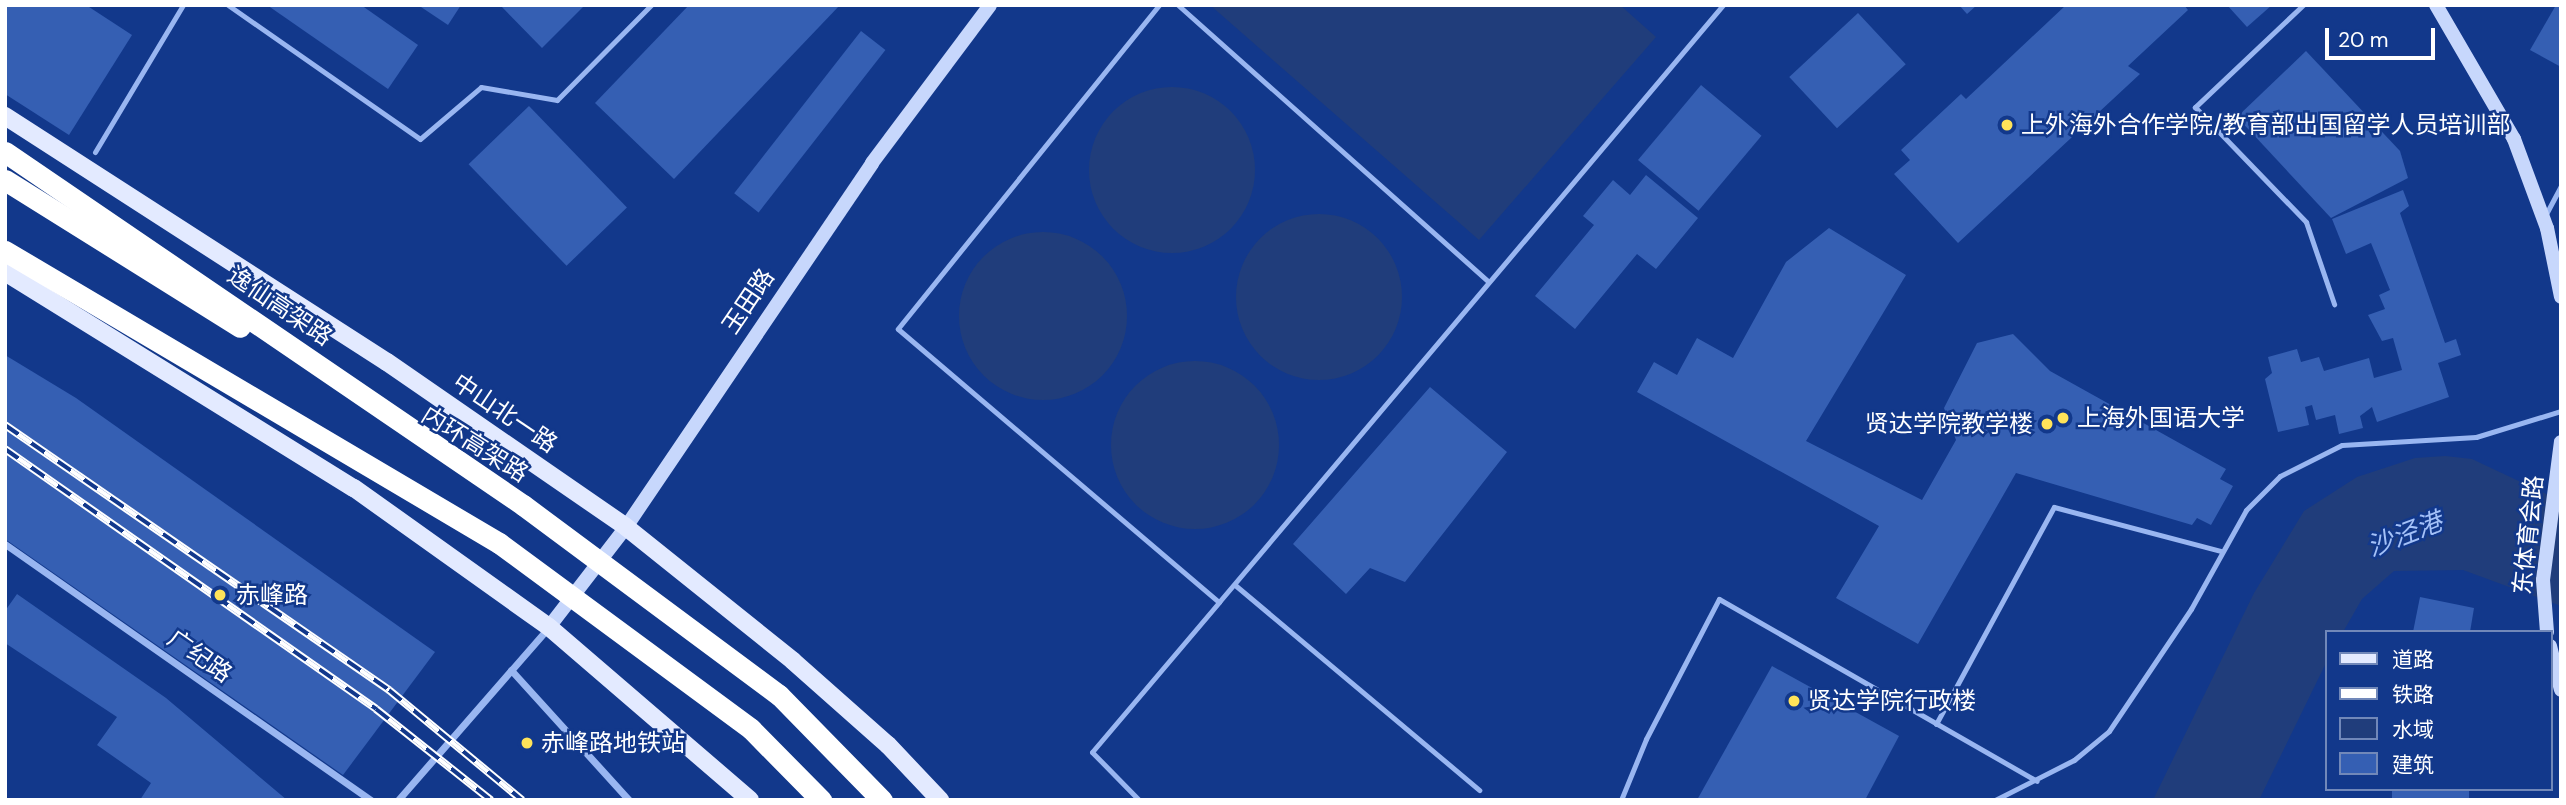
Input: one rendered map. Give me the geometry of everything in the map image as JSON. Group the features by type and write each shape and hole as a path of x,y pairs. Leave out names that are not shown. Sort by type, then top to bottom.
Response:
{"highway":[{"name":"逸仙高架路","path":"5,152 523,505"},
{"name":"内环高架路","path":"5,180 523,505 779,695 882,800"},
{"path":"5,251 499,543 751,729 821,800"}],"main road":[{"name":"中山北一路","path":"5,117 387,362 625,527 793,661 888,745 940,800"},
{"path":"5,272 354,488 549,626 750,800"}],"street":[{"name":"玉田路","path":"549,626 625,527 864,174 990,5"},
{"path":"2436,5 2514,139 2544,217 2561,297"},
{"name":"东体育会路","path":"2547,630 2543,580 2561,442"},
{"name":"广纪路","path":"5,544 372,800"},
{"path":"398,800 549,626"},
{"path":"2552,654 2561,690"},
{"path":"511,670 629,800"}],"lane":[{"path":"95,152 183,5"},
{"path":"228,5 420,139 481,87 557,100 651,5"},
{"path":"1159,5 898,329 1219,603"},
{"path":"1178,5 1488,281"},
{"path":"1139,800 1092,752 1723,5"},
{"path":"2303,5 2195,107 2306,222 2334,304"},
{"path":"2544,217 2561,186"},
{"path":"1995,800 2038,781 2074,760 2109,731 2144,685 2246,510 2280,476 2342,445 2476,437 2561,411"},
{"path":"1936,724 2054,507 2221,551"},
{"path":"1236,584 1479,790"},
{"path":"1621,800 1646,739 1718,599 2038,781"}],"water":[{"path":"1210,5 1620,5 1656,37 1479,240"},
{"path":"1172,87 1204,93 1231,111 1249,138 1255,170 1249,202 1231,229 1204,247 1172,253 1140,247 1113,229 1095,202 1089,170 1095,138 1113,111 1140,93"},
{"path":"1319,214 1351,220 1378,238 1396,265 1402,297 1396,329 1378,356 1351,374 1319,380 1287,374 1260,356 1242,329 1236,297 1242,265 1260,238 1287,220"},
{"path":"1043,232 1075,239 1102,257 1120,284 1127,316 1120,348 1102,375 1075,393 1043,400 1011,393 984,375 966,348 959,316 966,284 984,257 1011,239"},
{"path":"1195,361 1227,368 1254,386 1272,413 1279,445 1272,477 1254,504 1227,522 1195,529 1163,522 1136,504 1118,477 1111,445 1118,413 1136,386 1163,368"},
{"name":"沙泾港","path":"2445,456 2472,459 2561,501 2561,606 2463,570 2394,571 2362,599 2344,630 2324,630 2324,667 2259,800 2153,800 2254,593 2304,511 2357,477 2415,458"}],"building":[{"path":"5,5 86,5 132,35 69,135 5,94"},
{"path":"267,5 361,5 418,45 388,89"},
{"path":"418,5 461,5 448,25"},
{"path":"500,5 585,5 542,48"},
{"path":"689,5 840,5 674,179 595,103"},
{"path":"1959,5 1977,5 1967,14"},
{"name":"上外海外合作学院/教育部出国留学人员培训部","path":"2066,5 2184,5 2188,10 2128,66 2140,74 1958,243 1894,174 1910,160 1901,150 1961,94 1966,99"},
{"path":"2227,5 2272,5 2247,27"},
{"path":"2556,5 2561,5 2561,67 2530,50"},
{"path":"1858,13 1906,64 1837,128 1789,77"},
{"path":"861,31 885,50 759,212 734,193"},
{"path":"2306,51 2400,151 2408,178 2331,218 2237,117"},
{"path":"1701,85 1762,136 1699,211 1638,160"},
{"path":"529,106 627,207 567,266 469,164"},
{"path":"1646,175 1698,218 1656,269 1637,254 1575,329 1535,296 1594,225 1583,216 1613,180 1630,195"},
{"path":"2403,190 2409,206 2400,213 2445,343 2456,339 2461,355 2438,363 2449,397 2377,422 2372,407 2360,416 2363,428 2339,434 2335,415 2316,420 2312,405 2305,407 2309,425 2278,432 2265,379 2272,373 2268,357 2297,349 2301,362 2319,357 2324,371 2369,358 2374,378 2402,370 2393,338 2382,341 2368,315 2385,309 2379,295 2390,290 2371,243 2346,254 2332,219"},
{"name":"贤达学院教学楼","path":"1829,228 1906,275 1806,441 1922,500 1956,440 1944,408 1977,343 2013,334 2050,371 2226,469 2220,479 2233,486 2211,525 2197,518 2192,525 2016,473 1918,644 1836,598 1879,526 1637,392 1654,362 1677,375 1697,338 1733,358 1786,262"},
{"name":"赤峰路","path":"5,355 76,398 435,652 343,775 5,539"},
{"path":"1430,387 1507,452 1405,582 1370,568 1346,594 1293,544"},
{"path":"17,594 166,698 287,800 140,800 151,783 97,745 117,717 5,643 5,611"},
{"path":"2420,597 2474,608 2470,630 2413,630"},
{"name":"贤达学院行政楼","path":"1772,666 1899,736 1865,800 1697,800"},
{"path":"2392,791 2469,791 2469,800 2392,800"}],"railway":[{"path":"5,425 389,690 522,800"},
{"path":"5,449 376,709 491,800"}],"place":[{"name":"上外海外合作学院/教育部出国留学人员培训部","path":"2007,125"},
{"name":"上海外国语大学","path":"2063,418"},
{"name":"贤达学院教学楼","path":"2047,424"},
{"name":"赤峰路","path":"220,595"},
{"name":"贤达学院行政楼","path":"1794,701"},
{"name":"赤峰路地铁站","path":"527,743"}]}
